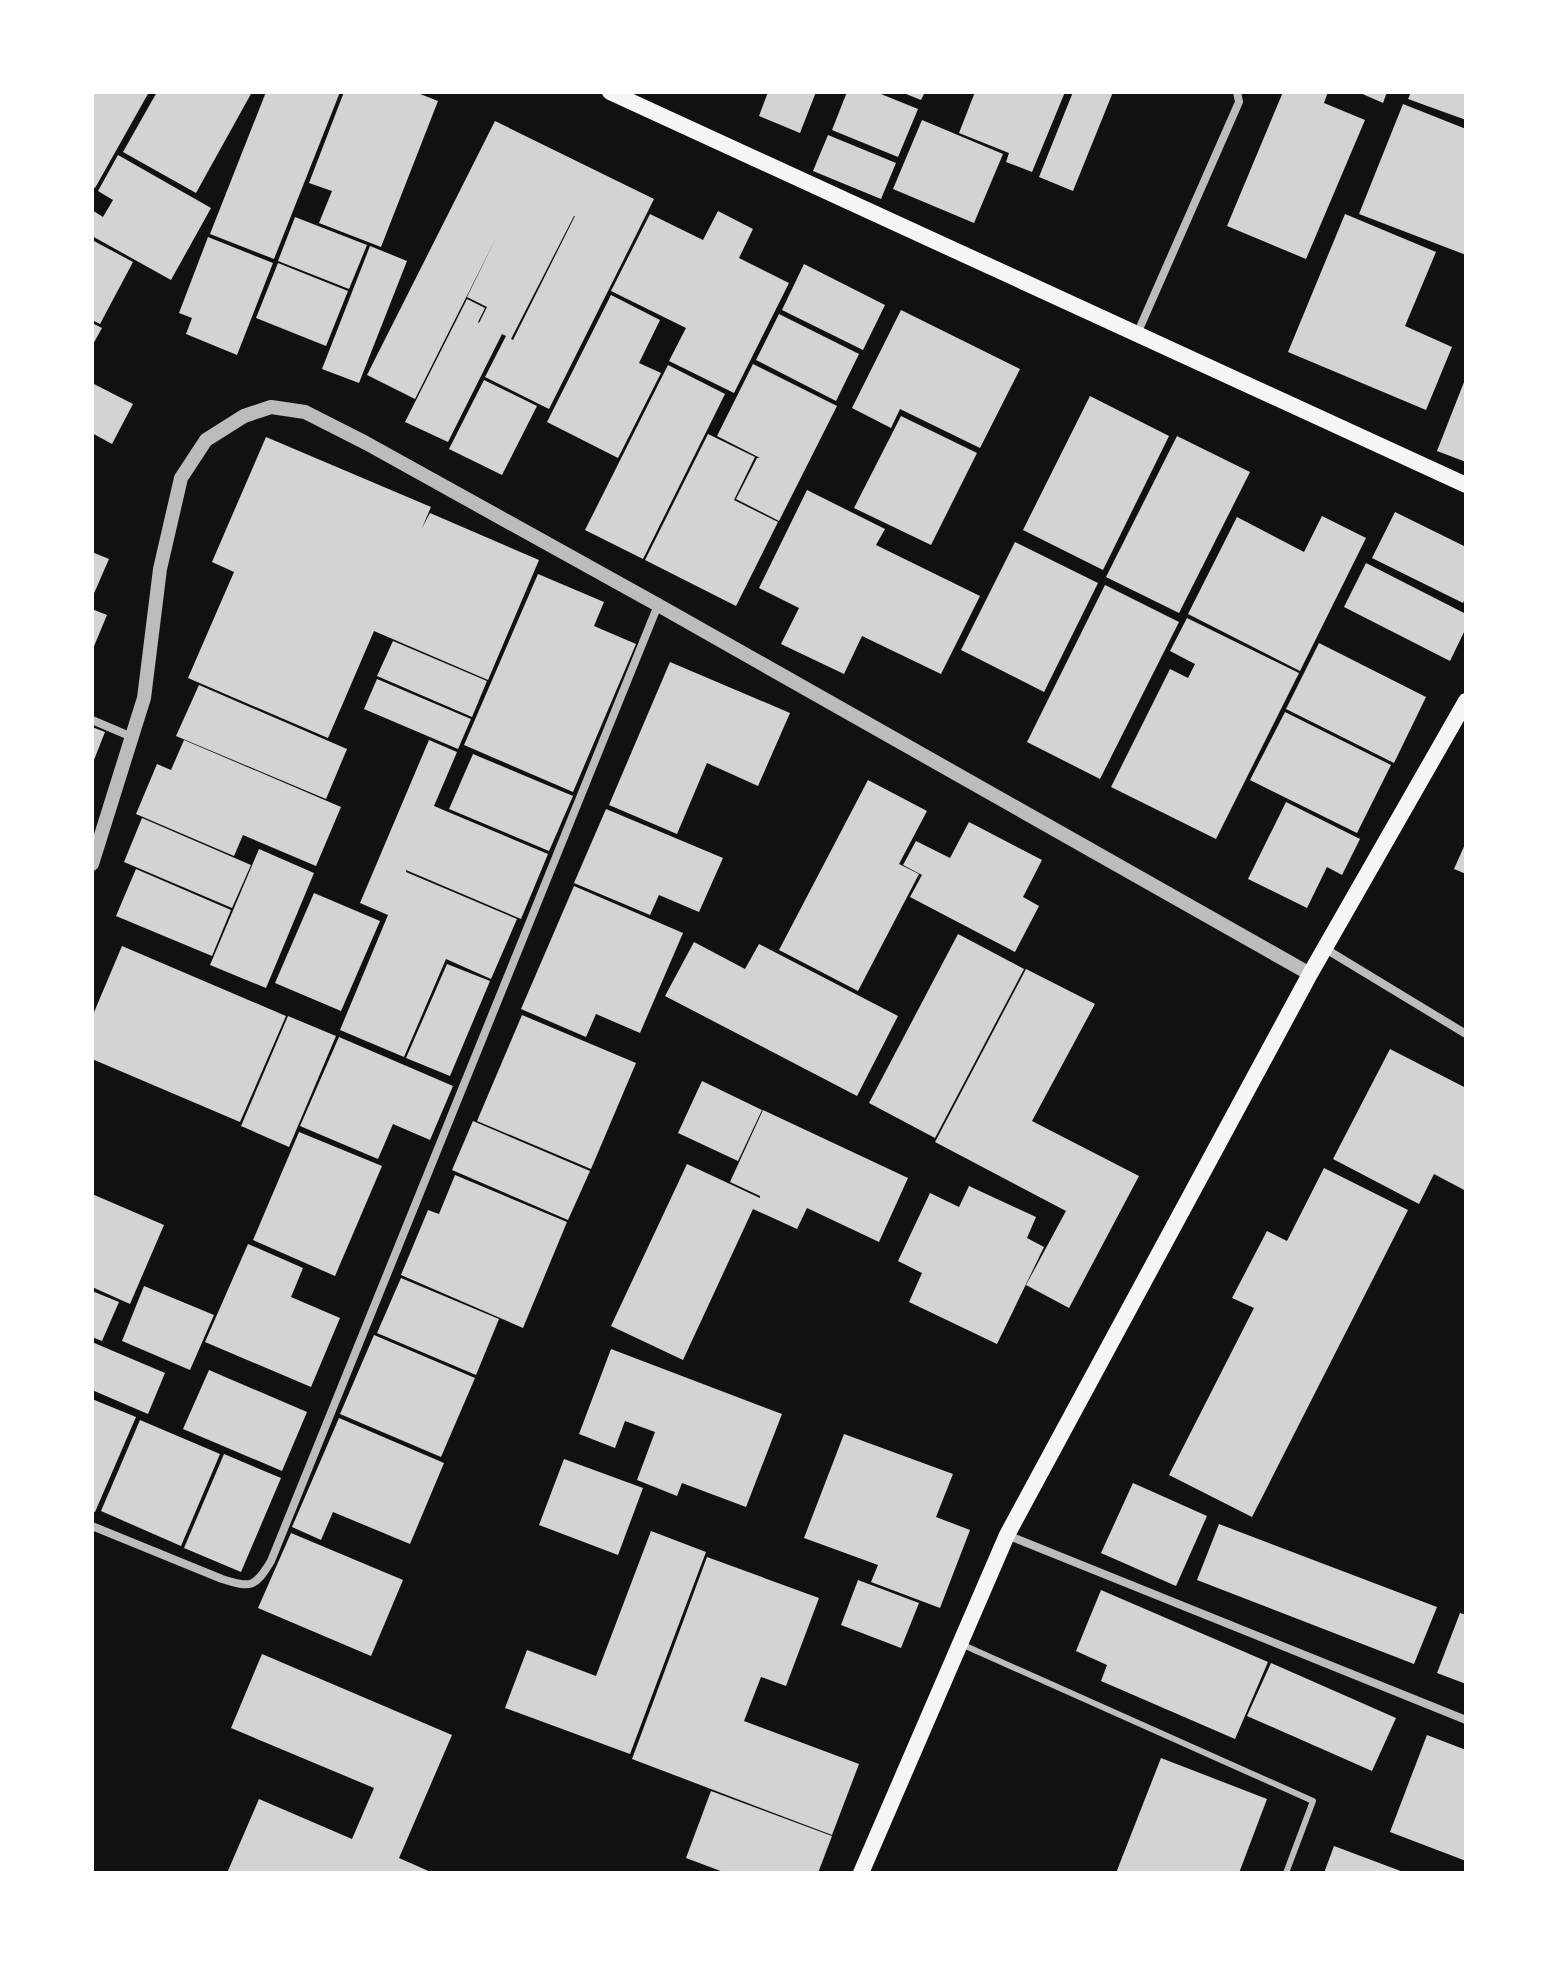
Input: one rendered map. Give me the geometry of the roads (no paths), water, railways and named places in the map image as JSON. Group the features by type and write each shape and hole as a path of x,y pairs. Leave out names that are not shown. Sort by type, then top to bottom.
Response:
{"main road":[{"path":"610,92 1466,485"},
{"path":"862,1873 1007,1535 1324,948 1466,701"}],"street":[{"path":"1137,334 1239,102 1237,92"},
{"path":"92,864 144,698 160,569 181,478 206,440 244,416 271,407 305,412 366,443 1310,974"},
{"path":"92,1526 243,1586 254,1583 263,1574 658,605"},
{"path":"92,720 132,737"},
{"path":"1324,948 1466,1034"},
{"path":"1007,1535 1466,1720"}],"lane":[{"path":"961,1644 1313,1801 1286,1873"}]}
